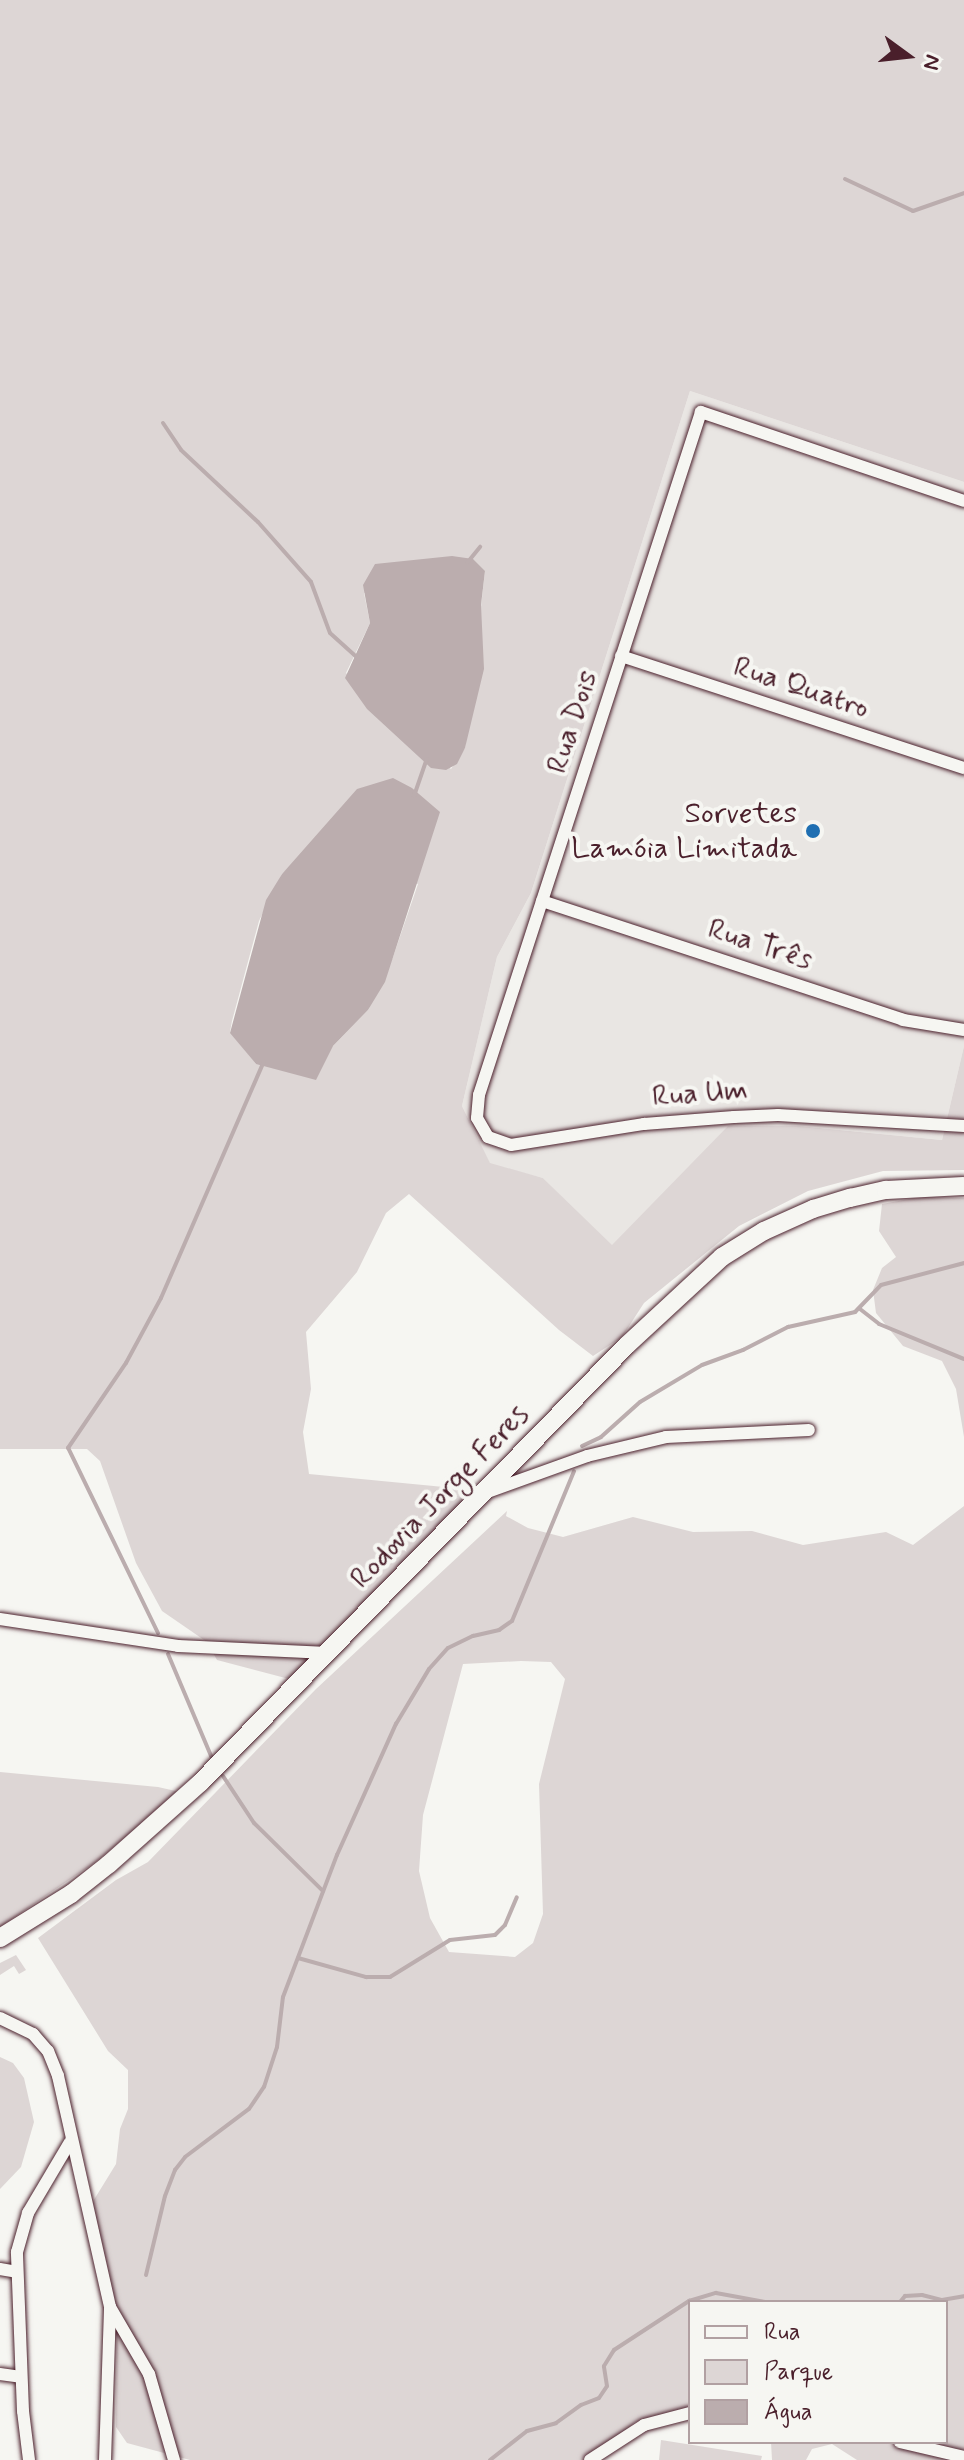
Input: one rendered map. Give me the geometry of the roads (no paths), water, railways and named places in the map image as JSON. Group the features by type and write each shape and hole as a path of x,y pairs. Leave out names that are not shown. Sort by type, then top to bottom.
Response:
{"main road":[{"name":"Rodovia Jorge Feres","path":"0,1938 71,1894 144,1834 328,1653 627,1345 722,1257 764,1231 837,1201 886,1190 964,1186"}],"street":[{"name":"Rua Dois","path":"479,1095 701,412 964,501"},
{"name":"Rua Quatro","path":"621,656 964,768"},
{"name":"Rua Três","path":"542,901 903,1020 964,1030"},
{"name":"Rua Um","path":"479,1095 480,1127 488,1137 511,1145 644,1124 778,1115 964,1126"},
{"path":"483,1494 587,1456 666,1437 809,1430"},
{"path":"0,1619 178,1646 328,1653"},
{"path":"0,2018 33,2034 48,2051 58,2076 70,2142 110,2307 105,2460"},
{"path":"29,2460 21,2377 17,2272 21,2229 70,2142"},
{"path":"0,2269 17,2272"},
{"path":"110,2307 149,2374 174,2460"},
{"path":"0,2374 21,2377"},
{"path":"590,2460 644,2425 688,2414"},
{"path":"909,2444 964,2457"}],"water":[{"path":"452,556 473,559 485,571 481,605 484,669 465,748 457,764 446,770 431,768 367,709 345,678 370,623 363,585 375,564"},
{"path":"393,778 412,788 440,812 385,982 368,1010 333,1046 316,1080 256,1064 230,1033 266,900 282,874 357,789"}],"waterway":[{"path":"845,179 913,211 964,193"},
{"path":"163,423 181,450 258,522 311,582 330,633 358,658"},
{"path":"467,563 480,547"},
{"path":"414,796 427,759"},
{"path":"158,1633 68,1448 126,1363 161,1298 264,1061"},
{"path":"582,1446 601,1437 640,1402 702,1365 743,1350 788,1327 855,1312 881,1285 964,1263"},
{"path":"860,1309 879,1324 964,1359"},
{"path":"146,2275 165,2196 175,2170 185,2157 249,2109 264,2087 277,2047 283,1997 337,1855 396,1724 429,1669 448,1648 473,1636 499,1630 512,1621 574,1471"},
{"path":"168,1654 211,1756"},
{"path":"223,1776 254,1823 323,1891"},
{"path":"298,1958 366,1977 390,1977 450,1940 495,1935 505,1925 517,1897"},
{"path":"692,2300 716,2293 754,2300"},
{"path":"902,2300 905,2296 922,2295 942,2300"},
{"path":"942,2300 964,2296"},
{"path":"490,2460 527,2431 556,2423 581,2405 599,2398 607,2386 604,2366 614,2350 688,2302"}],"place":[{"name":"Sorvetes Lamóia Limitada","path":"813,831"}]}
